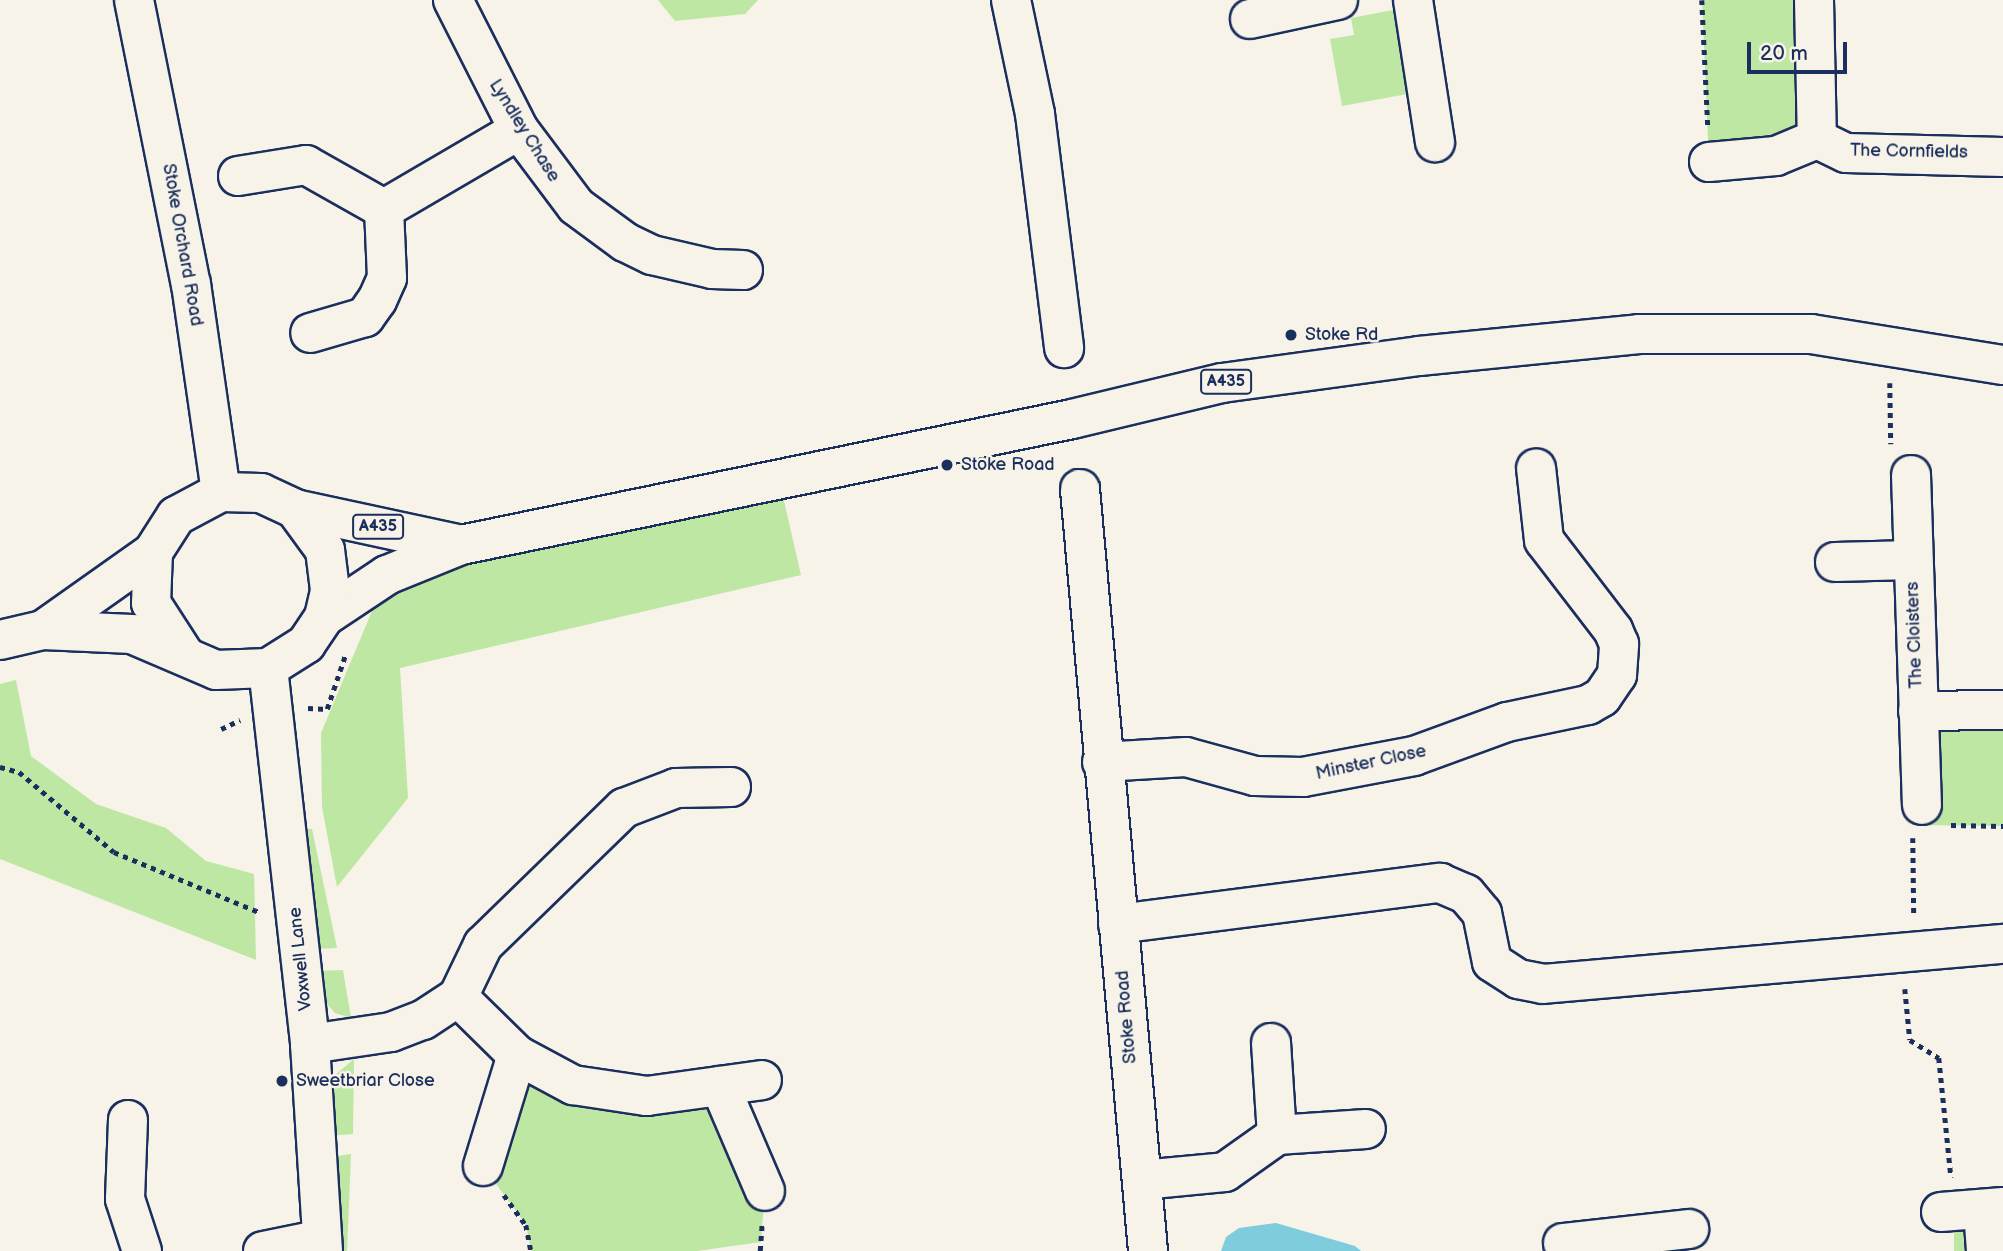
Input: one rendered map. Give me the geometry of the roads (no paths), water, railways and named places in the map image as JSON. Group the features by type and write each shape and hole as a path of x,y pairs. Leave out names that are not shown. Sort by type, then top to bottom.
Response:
{"street":[{"name":"Stoke Orchard Road","path":"134,0 191,284 221,492"},
{"name":"Lyndley Chase","path":"453,0 519,130 576,206 625,242 682,264 743,270"},
{"path":"1011,0 1035,114 1064,348"},
{"path":"1250,19 1338,0"},
{"path":"1413,0 1435,142"},
{"path":"1709,162 1776,156 1817,139 1814,0"},
{"path":"384,209 519,130"},
{"name":"The Cornfields","path":"1817,139 1846,153 2003,157"},
{"path":"238,176 306,164 384,209"},
{"path":"310,332 365,317 387,278 384,209"},
{"name":"A435","path":"324,617 387,575 461,545 1072,419 1222,383 1366,363 1639,334 1811,334 2003,365"},
{"name":"Minster Close","path":"1102,762 1186,757 1255,776 1303,777 1414,757 1507,722 1588,705 1602,697 1617,675 1620,660 1613,630 1544,540 1536,467"},
{"name":"The Cloisters","path":"1911,475 1918,711 1917,815"},
{"name":"Stoke Road","path":"1080,489 1102,762 1148,1251"},
{"path":"0,640 43,630 132,634 184,654 216,670 268,668 306,644 324,617 330,590 325,550 295,509 261,493 221,492 176,516 153,552 43,630"},
{"name":"A435","path":"295,509 461,545"},
{"path":"153,552 151,603 184,654"},
{"name":"The Cloisters","path":"1835,562 1912,560"},
{"name":"Voxwell Lane","path":"268,668 310,1044 322,1245"},
{"name":"The Cloisters","path":"1918,711 2003,710"},
{"path":"310,1044 391,1032 423,1020 458,997 483,945 624,808 676,788 731,787"},
{"path":"1118,924 1440,883 1466,894 1482,913 1492,962 1530,983 1908,949 2003,944"},
{"path":"458,997 517,1055 572,1085 647,1096 762,1080"},
{"path":"1272,1043 1277,1135"},
{"path":"483,1166 517,1055"},
{"path":"720,1086 765,1191"},
{"path":"128,1120 125,1199 142,1251"},
{"path":"1142,1180 1225,1172 1277,1135 1366,1129"},
{"path":"1970,1210 1986,1251"},
{"path":"1563,1243 1610,1244 1689,1229"},
{"path":"263,1251 322,1245"}],"water":[{"path":"1276,1223 1355,1246 1361,1251 1221,1251 1226,1237 1239,1228"}],"place":[{"name":"Stoke Rd","path":"1291,335"},
{"name":"Stoke Road","path":"947,465"},
{"name":"Sweetbriar Close","path":"282,1081"}]}
